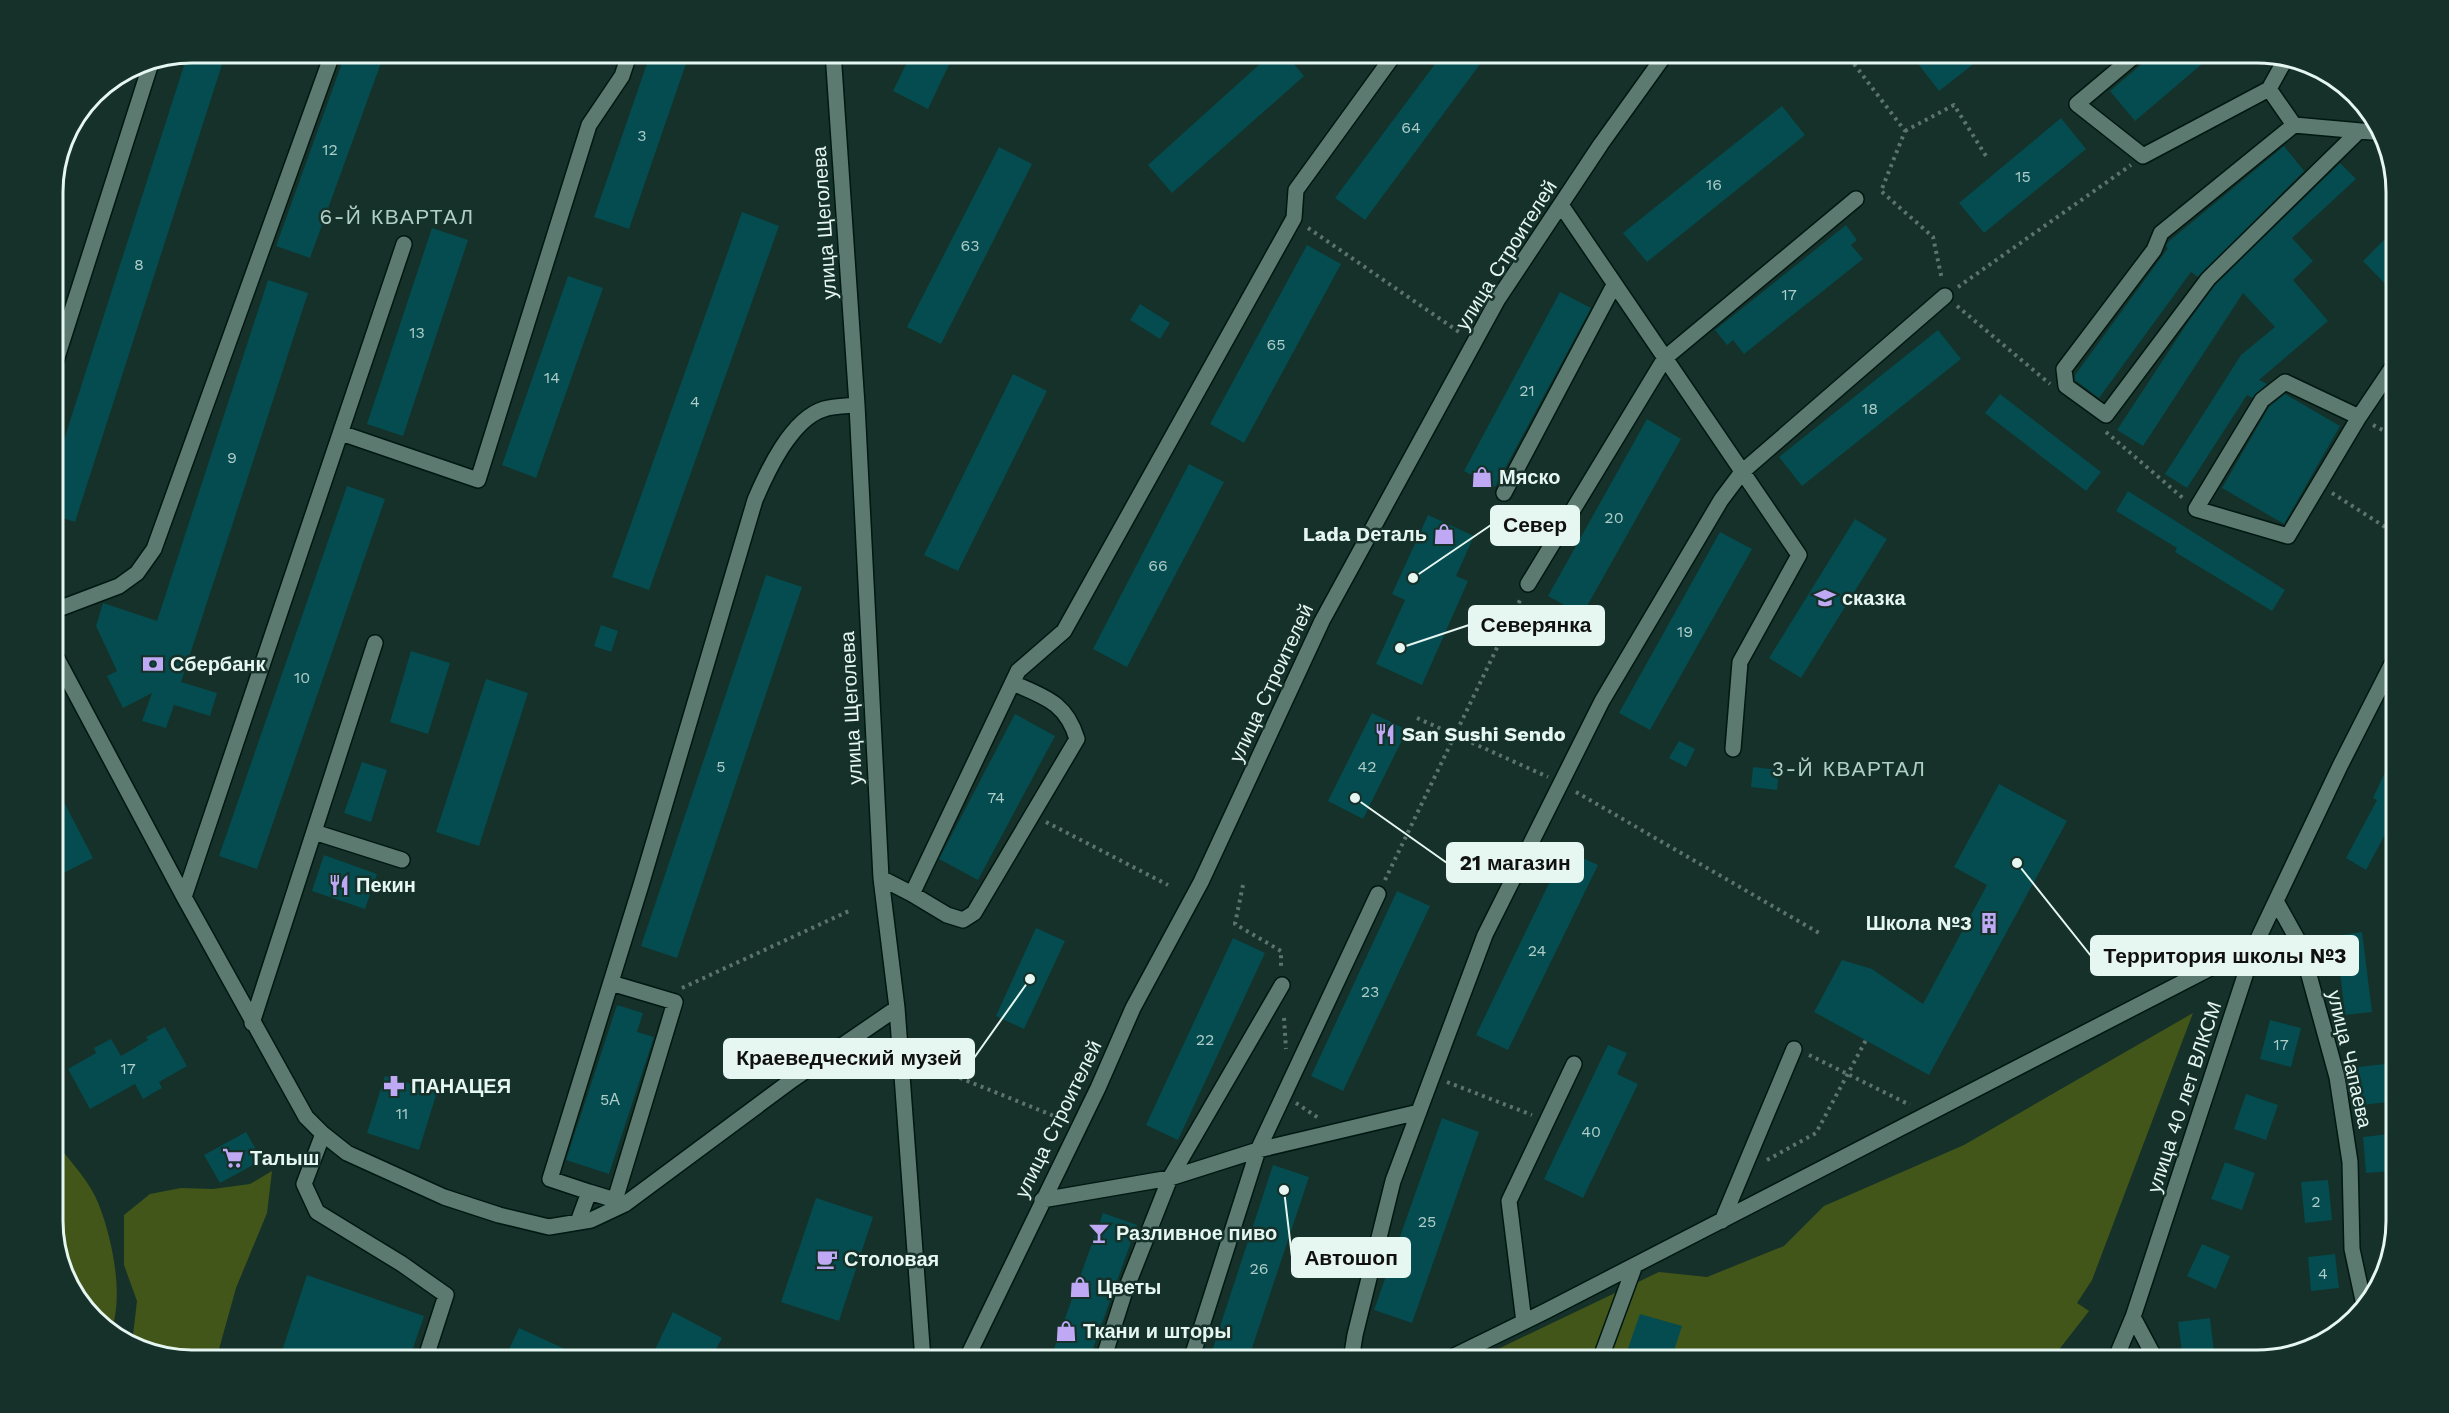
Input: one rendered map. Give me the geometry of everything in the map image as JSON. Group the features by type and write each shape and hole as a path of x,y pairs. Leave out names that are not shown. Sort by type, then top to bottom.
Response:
{"street":[{"path":"63,607 119,586 137,573 154,549 329,63"},
{"path":"341,433 478,480 589,125 621,76 626,63"},
{"name":"улица Щеголева","path":"834,63 857,405 881,878 897,1008 922,1350"},
{"path":"912,894 1018,671 1064,631 1294,218 1296,190 1388,63"},
{"name":"улица Строителей","path":"971,1350 1133,1008 1201,882 1322,621 1498,299 1659,63"},
{"path":"2126,63 2076,104 2144,156 2269,89 2282,65"},
{"path":"63,339 149,71"},
{"path":"2269,89 2294,125"},
{"path":"2359,131 2208,279 2106,415 2066,386 2064,369 2154,250 2161,233 2294,125 2371,130"},
{"path":"1528,584 1665,358 1857,199"},
{"path":"1561,205 1799,555 1740,662 1733,749"},
{"path":"184,897 404,244"},
{"path":"1504,493 1614,285"},
{"path":"1352,1350 1393,1181 1485,935 1602,701 1721,500 1742,472 1945,296"},
{"path":"2360,417 2285,382 2262,400 2196,509 2288,536 2386,377"},
{"path":"611,983 675,1002 615,1200 550,1179 755,500 772,461 801,424 822,409 857,405"},
{"path":"252,1023 375,644"},
{"path":"63,670 252,1023 306,1117 346,1153 444,1197 499,1215 549,1227 591,1220 626,1204 792,1080 897,1008"},
{"name":"улица 40 лет ВЛКСМ","path":"2119,1350 2133,1317 2256,945 2340,766 2386,676"},
{"path":"881,878 947,915 963,920 974,913 1077,739 1072,723 1055,702 1013,683"},
{"path":"314,832 402,860"},
{"path":"1194,1350 1258,1149 1378,894"},
{"name":"улица Чапаева","path":"2276,901 2301,946 2337,1077 2350,1162 2352,1249 2362,1296"},
{"path":"1467,1350 1722,1221 2256,945"},
{"path":"1106,1350 1124,1294 1170,1178 1282,985"},
{"path":"1722,1221 1794,1049"},
{"path":"1524,1322 1509,1201 1574,1064"},
{"path":"1042,1200 1170,1178 1258,1149 1419,1112"},
{"path":"323,1134 304,1184 317,1212 402,1264 446,1295 428,1350"},
{"path":"578,1222 589,1192"},
{"path":"1604,1350 1635,1265"},
{"path":"2133,1317 2151,1350"}],"path":[{"path":"1853,63 1905,131"},
{"path":"1986,156 1954,105 1905,131 1881,191 1933,237 1945,296 2144,156"},
{"path":"1294,218 1475,343"},
{"path":"2360,417 2386,431"},
{"path":"2319,484 2386,528"},
{"path":"1378,894 1528,584"},
{"path":"1418,718 1561,783 1819,933"},
{"path":"1032,815 1168,885"},
{"path":"681,988 849,910"},
{"path":"1742,1173 1816,1133 1866,1040"},
{"path":"1794,1049 1929,1114"},
{"path":"900,1054 1079,1125"},
{"path":"1432,1076 1547,1120"}],"green space":[{"path":"2193,1013 2092,1280 2077,1303 2089,1311 2059,1350 1496,1350 1659,1272 1707,1277 1784,1246 1824,1206 1964,1145"},
{"path":"63,1152 91,1189 101,1210 114,1263 117,1300 113,1323 90,1300 76,1278 70,1263 63,1230"},
{"path":"272,1171 267,1213 236,1288 219,1350 175,1349 158,1346 133,1336 137,1301 124,1265 124,1215 150,1194 181,1188 213,1189 250,1184"}],"building":[{"path":"185,63 222,63 75,522 63,518 63,443"},
{"path":"342,63 381,63 310,258 276,246"},
{"path":"647,63 686,63 629,229 594,217"},
{"path":"907,63 950,63 928,109 893,91"},
{"path":"1261,63 1293,63 1304,76 1172,193 1148,165"},
{"path":"1436,63 1481,63 1365,220 1335,198"},
{"path":"1917,63 1975,63 1939,91"},
{"path":"2143,63 2203,63 2135,121 2110,91"},
{"path":"1782,106 1805,135 1647,262 1623,233"},
{"path":"2061,118 2086,149 1984,233 1959,203"},
{"path":"2284,146 2304,171 2198,277 2191,272 2099,398 2075,380 2075,375 2168,248 2166,246 2168,242"},
{"path":"999,147 1032,164 941,344 907,327"},
{"path":"2340,163 2356,179 2292,238 2313,261 2293,280 2328,321 2259,380 2267,384 2252,398 2247,395 2187,488 2165,474 2241,355 2275,327 2243,293 2143,446 2117,430 2215,285"},
{"path":"742,212 779,226 649,590 612,577"},
{"path":"1846,225 1857,240 1851,245 1863,259 1744,354 1733,340 1727,345 1715,330"},
{"path":"432,228 468,240 403,436 367,424"},
{"path":"2386,238 2386,285 2363,261"},
{"path":"1307,245 1341,264 1244,443 1210,424"},
{"path":"568,276 603,288 536,478 502,465"},
{"path":"268,280 308,293 181,682 217,693 210,716 174,705 166,728 142,721 152,693 123,708 107,676 117,671 96,626 103,603 157,621"},
{"path":"1560,292 1591,308 1495,487 1464,471"},
{"path":"1140,304 1170,323 1160,339 1130,320"},
{"path":"1938,330 1961,359 1802,486 1779,457"},
{"path":"1013,374 1047,391 958,571 924,555"},
{"path":"2000,394 2101,472 2086,491 1985,413"},
{"path":"2285,394 2340,426 2284,524 2222,488 2269,407"},
{"path":"1647,419 1681,439 1582,615 1548,596"},
{"path":"1189,464 1224,482 1127,667 1093,649"},
{"path":"347,486 385,499 257,869 219,856"},
{"path":"2128,491 2285,590 2272,611 2175,552 2177,548 2116,511"},
{"path":"1428,515 1474,536 1456,576 1468,581 1422,685 1376,664 1405,600 1392,594"},
{"path":"1855,519 1887,539 1801,678 1769,658"},
{"path":"1720,532 1752,549 1650,730 1619,713"},
{"path":"766,575 802,587 677,958 641,946"},
{"path":"601,625 618,631 611,652 594,646"},
{"path":"411,651 450,663 428,734 390,722"},
{"path":"486,679 528,693 479,846 436,832"},
{"path":"1372,713 1407,730 1363,819 1328,801"},
{"path":"1015,714 1055,736 978,880 939,859"},
{"path":"1679,741 1695,749 1686,767 1669,758"},
{"path":"362,762 387,770 371,822 344,813"},
{"path":"1753,767 1779,770 1777,790 1751,787"},
{"path":"2386,770 2386,833 2366,870 2346,858 2377,800 2373,798"},
{"name":"Школа №3","path":"1999,784 2067,821 1929,1075 1814,1012 1842,960 1872,969 1923,1004 1987,885 1954,867"},
{"path":"63,800 93,858 63,873"},
{"path":"1565,850 1598,865 1508,1050 1476,1035"},
{"path":"324,855 377,874 365,909 312,891"},
{"path":"1397,891 1430,906 1343,1091 1311,1076"},
{"path":"1036,928 1065,941 1024,1029 996,1016"},
{"path":"2362,932 2372,1012 2345,1015 2336,936"},
{"path":"1233,938 1265,953 1178,1140 1146,1125"},
{"path":"617,1005 643,1013 637,1032 654,1037 609,1174 566,1160"},
{"path":"2270,1020 2301,1028 2291,1067 2260,1059"},
{"path":"165,1027 187,1066 159,1082 162,1088 143,1099 135,1084 90,1109 68,1069 96,1053 94,1048 111,1039 121,1056 148,1040 146,1037"},
{"path":"1608,1045 1627,1053 1617,1074 1638,1084 1583,1198 1544,1179"},
{"path":"2385,1064 2386,1102 2361,1105 2358,1067"},
{"path":"385,1076 437,1092 419,1150 367,1133"},
{"path":"2246,1094 2278,1105 2266,1140 2234,1129"},
{"path":"1442,1118 1479,1132 1412,1323 1374,1310"},
{"name":"Талыш","path":"246,1132 262,1160 220,1183 204,1155"},
{"path":"2386,1134 2386,1172 2366,1173 2363,1137"},
{"path":"2225,1162 2255,1173 2242,1210 2211,1199"},
{"path":"1273,1165 1309,1177 1251,1350 1212,1350"},
{"path":"2328,1180 2332,1220 2305,1223 2301,1182"},
{"name":"Столовая","path":"816,1198 873,1217 839,1321 781,1302"},
{"path":"1103,1213 1137,1225 1093,1350 1054,1350"},
{"path":"2202,1244 2230,1256 2216,1289 2187,1276"},
{"path":"2335,1254 2339,1288 2311,1291 2308,1257"},
{"path":"307,1275 424,1316 412,1350 282,1350"},
{"path":"673,1312 722,1338 715,1350 655,1350"},
{"path":"1640,1314 1682,1326 1674,1350 1627,1350"},
{"path":"2210,1318 2214,1350 2182,1350 2178,1322"},
{"path":"519,1328 567,1350 509,1350"}],"place":[{"name":"Мяско","path":"1482,477"},
{"name":"Lada Dеталь","path":"1444,534"},
{"name":"Север","path":"1413,578"},
{"name":"сказка","path":"1825,598"},
{"name":"Северянка","path":"1400,648"},
{"name":"Сбербанк","path":"153,664"},
{"name":"San Sushi Sendo","path":"1385,734"},
{"name":"21 магазин","path":"1355,798"},
{"name":"Территория школы №3","path":"2017,863"},
{"name":"Пекин","path":"339,885"},
{"name":"Школа №3","path":"1989,923"},
{"name":"Краеведческий музей","path":"1030,979"},
{"name":"ПАНАЦЕЯ","path":"394,1086"},
{"name":"Талыш","path":"233,1158"},
{"name":"Автошоп","path":"1284,1190"},
{"name":"Разливное пиво","path":"1099,1233"},
{"name":"Столовая","path":"827,1259"},
{"name":"Цветы","path":"1080,1287"},
{"name":"Ткани и шторы","path":"1066,1331"}],"district":[{"name":"6-Й КВАРТАЛ","path":"397,217"},
{"name":"3-Й КВАРТАЛ","path":"1849,769"}]}
